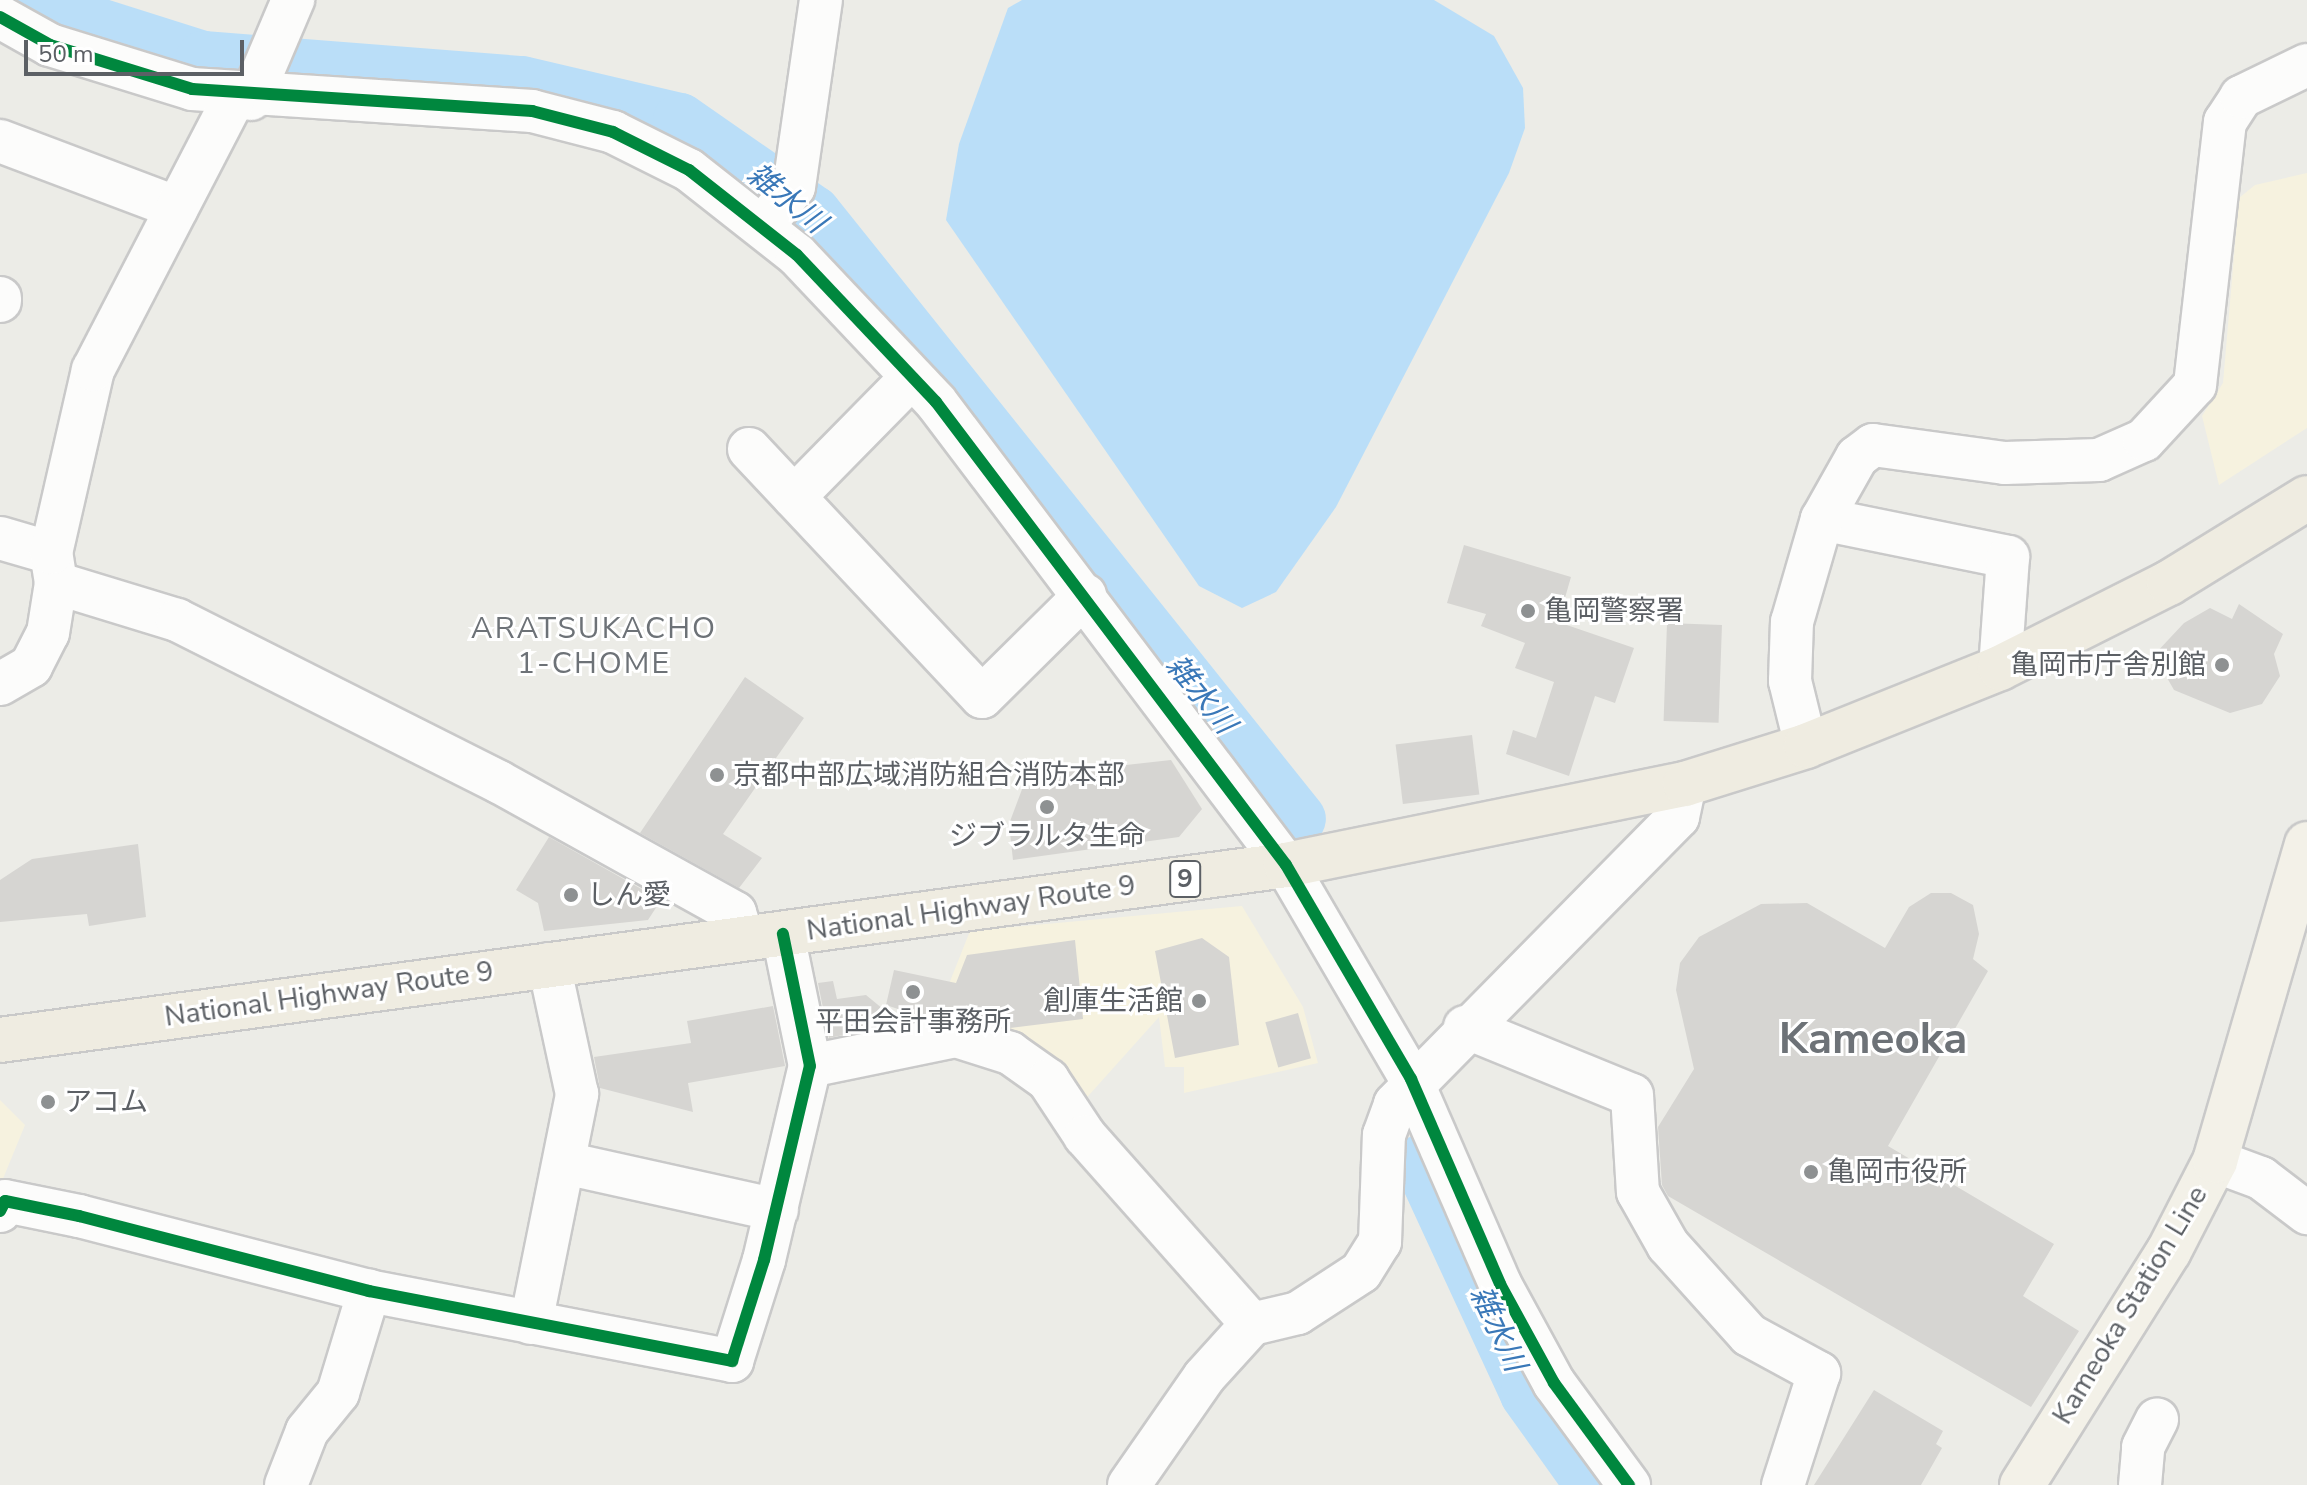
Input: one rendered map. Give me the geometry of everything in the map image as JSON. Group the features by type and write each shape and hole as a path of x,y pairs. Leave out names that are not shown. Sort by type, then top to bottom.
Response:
{"highway":[{"name":"National Highway Route 9","path":"0,1040 1286,865 1685,784 1806,746 2000,668 2169,583 2304,502"}],"main road":[{"name":"Kameoka Station Line","path":"2022,1485 2169,1251 2215,1161 2307,844"}],"street":[{"path":"0,684 31,666 48,633 53,568 93,370 177,208 243,97 293,0"},
{"path":"764,225 794,187 821,0"},
{"path":"0,17 103,63 243,97 532,111 613,132 689,170 764,225 912,377 1085,595 1286,865 1411,1079 1500,1284 1554,1383 1629,1485"},
{"path":"1806,746 1790,681 1792,622 1822,519 1857,457 1873,445 2005,463 2099,460 2160,426 2195,385 2225,122 2241,97 2307,65"},
{"path":"0,141 177,208"},
{"path":"794,497 912,377"},
{"path":"749,449 982,697 1085,595"},
{"path":"1822,519 2008,557 2000,668"},
{"path":"0,538 53,568 177,620 499,782 735,913 763,936 810,1066 777,1210 732,1361 369,1291 79,1216 5,1201 0,1211"},
{"path":"1129,1485 1204,1377 1252,1324 1298,1313 1368,1262 1380,1242 1384,1135 1411,1079 1678,817 1685,784"},
{"path":"531,1323 577,1094 549,964"},
{"path":"1465,1027 1632,1095 1638,1192 1668,1245 1749,1335 1819,1373 1783,1485"},
{"path":"810,1066 956,1036 1010,1053 1048,1080 1085,1136 1252,1324"},
{"path":"2215,1161 2261,1178 2307,1213"},
{"path":"565,1163 777,1210"},
{"path":"286,1485 307,1431 338,1393 369,1291"},
{"path":"2140,1485 2143,1447 2157,1419"}],"shaded area":[{"path":"2307,173 2307,428 2219,485 2202,416 2223,383 2239,198 2255,185"},
{"path":"1242,906 1303,1007 1318,1063 1184,1093 1184,1067 1165,1067 1159,1017 1081,1104 933,1024 970,931"},
{"path":"0,1100 25,1125 0,1186"}],"water":[{"path":"1022,0 1434,0 1494,36 1523,88 1525,128 1509,173 1336,507 1276,592 1242,608 1199,586 946,220 959,144 1008,8"}],"building":[{"path":"1464,545 1571,577 1558,622 1634,648 1615,703 1595,696 1569,776 1506,754 1513,730 1536,738 1554,682 1515,668 1525,643 1481,626 1486,614 1447,603"},
{"path":"2239,604 2283,634 2274,654 2280,676 2262,704 2230,713 2174,690 2154,655 2184,623 2210,608 2232,619"},
{"path":"1667,623 1722,625 1719,723 1664,721"},
{"path":"745,677 804,718 723,834 762,858 739,888 640,833"},
{"path":"1472,735 1479,795 1403,804 1396,744"},
{"path":"1171,760 1202,809 1179,837 1013,860 1009,824 1027,776"},
{"path":"549,837 661,900 648,920 544,931 538,903 516,890"},
{"path":"138,844 146,917 89,926 87,914 0,922 0,880 32,859"},
{"path":"1931,893 1951,893 1973,905 1979,934 1973,959 1988,971 1888,1146 2054,1244 2023,1296 2079,1331 2031,1407 1668,1196 1662,1185 1658,1127 1694,1069 1676,990 1680,963 1699,937 1761,904 1807,903 1885,948 1909,907"},
{"name":"創庫生活館","path":"1202,938 1229,957 1239,1045 1175,1058 1155,951"},
{"path":"1075,940 1083,1019 1010,1028 963,1013 925,1018 886,1005 894,970 956,983 967,955"},
{"path":"833,981 837,999 866,995 900,1023 829,1038 818,983"},
{"path":"773,1006 785,1066 688,1083 693,1112 600,1088 594,1057 691,1043 687,1021"},
{"path":"1298,1013 1311,1058 1278,1068 1265,1022"},
{"path":"1874,1390 1943,1431 1936,1444 1942,1448 1921,1485 1814,1485"}],"waterway":[{"name":"雑水川","path":"20,0 203,58 522,83 680,120 814,213 1299,819"},
{"name":"雑水川","path":"1420,1162 1527,1394 1592,1485"}],"cycle path":[{"path":"0,17 50,45 192,89 532,111 613,132 689,170 797,255 936,402 1286,865 1411,1079 1500,1284 1554,1383 1629,1485"},
{"path":"0,1211 5,1201 79,1216 369,1291 732,1361 764,1260 810,1066 783,934"}],"place":[{"name":"亀岡警察署","path":"1528,611"},
{"name":"亀岡市庁舎別館","path":"2222,665"},
{"name":"京都中部広域消防組合消防本部","path":"717,775"},
{"name":"ジブラルタ生命","path":"1047,807"},
{"name":"しん愛","path":"571,895"},
{"name":"平田会計事務所","path":"913,992"},
{"name":"創庫生活館","path":"1199,1001"},
{"name":"アコム","path":"48,1102"},
{"name":"亀岡市役所","path":"1811,1172"}],"district":[{"name":"ARATSUKACHO 1-CHOME","path":"594,646"},
{"name":"Kameoka","path":"1873,1039"}]}
